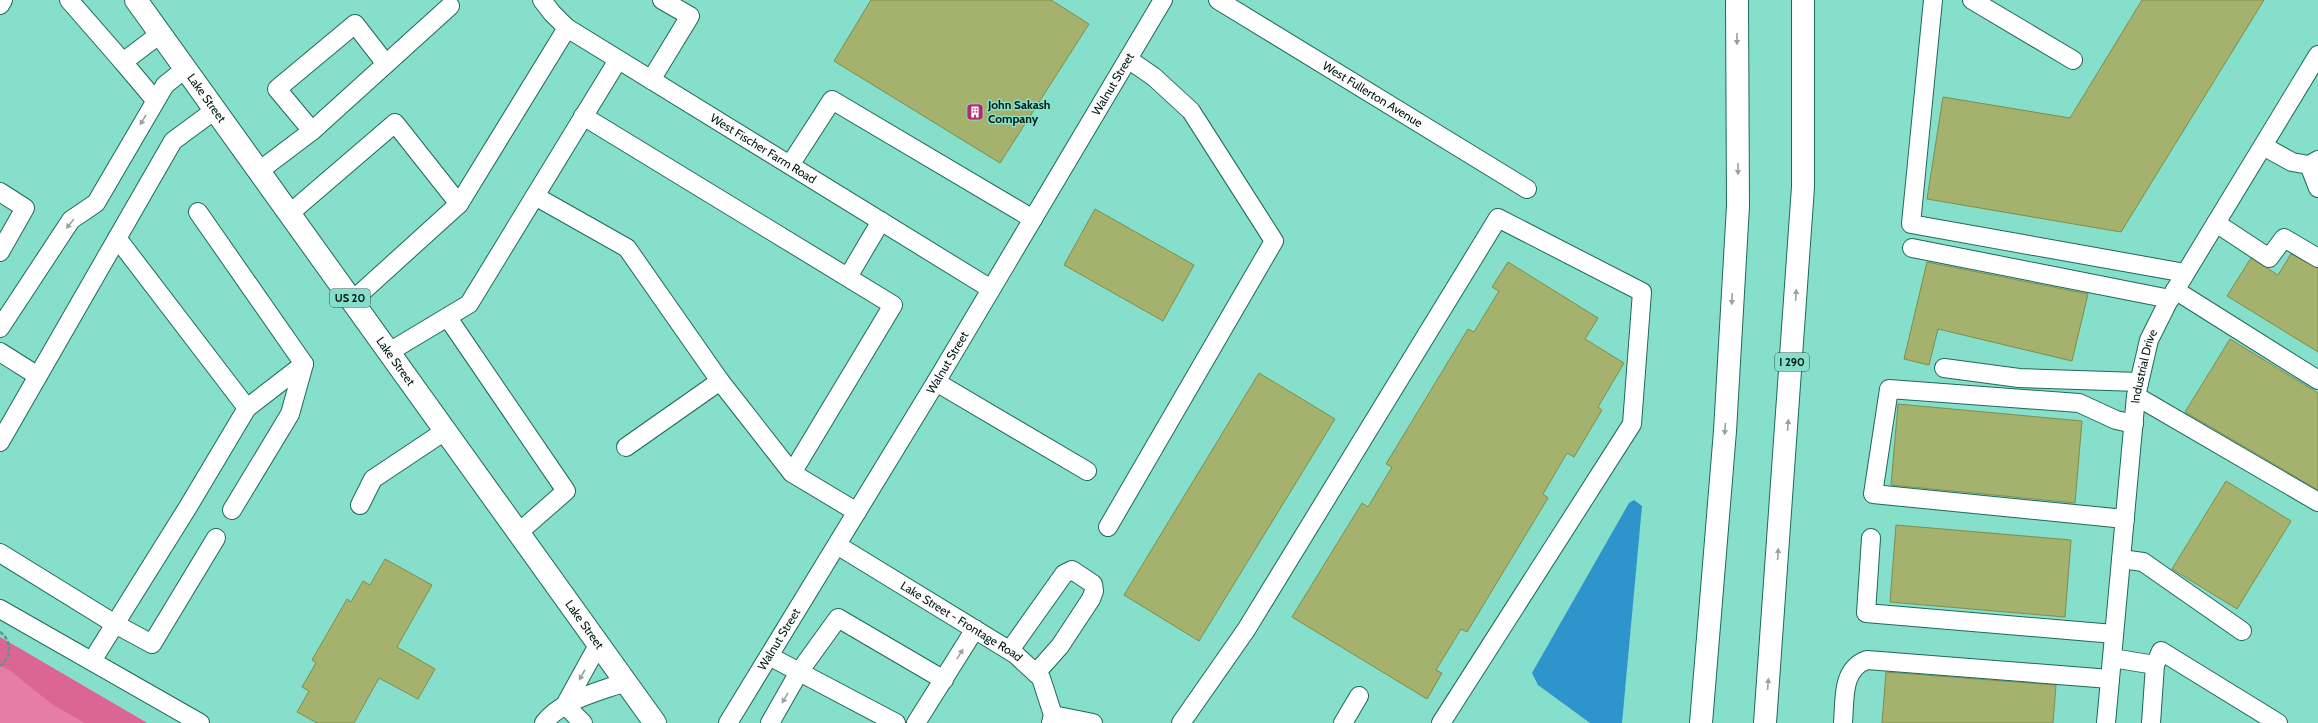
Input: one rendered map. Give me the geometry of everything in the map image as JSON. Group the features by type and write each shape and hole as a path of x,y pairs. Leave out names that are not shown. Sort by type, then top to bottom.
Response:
{"main road":[{"name":"Lake Street","path":"136,0 655,723"},
{"path":"1701,723 1725,430 1738,206 1737,0"},
{"name":"I 290","path":"1765,723 1803,187 1803,0"}],"street":[{"path":"0,5 3,0"},
{"path":"69,0 155,100"},
{"name":"West Fischer Farm Road","path":"542,0 567,28 992,289"},
{"path":"651,80 690,16 662,0"},
{"name":"Walnut Street","path":"728,723 992,289 1163,0"},
{"name":"West Fullerton Avenue","path":"1218,0 1527,189"},
{"path":"1933,0 1911,224 2185,273"},
{"path":"1972,0 2073,60"},
{"path":"259,171 312,131 450,6"},
{"path":"312,131 277,89 355,24 386,64"},
{"path":"352,301 459,204 567,28"},
{"path":"123,62 160,34"},
{"name":"Industrial Drive","path":"2106,723 2134,424 2138,389 2149,340 2172,294 2317,58"},
{"path":"1108,527 1274,241 1191,111 1154,77 1128,59"},
{"path":"389,352 448,318 469,304 618,60"},
{"path":"0,328 71,220 96,203 165,85 185,69"},
{"path":"790,165 832,100 1033,219"},
{"path":"0,442 173,141 215,110"},
{"path":"583,116 893,305 792,473"},
{"path":"289,214 395,123 459,204"},
{"path":"2262,146 2292,162 2314,162 2318,188"},
{"path":"0,192 25,208 0,252"},
{"path":"535,196 627,248 720,381 792,473 857,512"},
{"path":"198,212 304,364"},
{"path":"1181,723 1246,630 1498,218 1642,292 1632,424 1441,723"},
{"path":"848,277 881,221"},
{"path":"2216,223 2269,258 2284,238 2318,258"},
{"path":"117,238 247,408"},
{"path":"1912,248 2172,294 2318,380"},
{"path":"448,318 566,491 518,533"},
{"path":"0,352 38,376"},
{"path":"92,661 188,507 247,408 304,364"},
{"path":"232,510 290,414 304,364"},
{"path":"1944,368 2019,378 2138,389 2318,502"},
{"path":"626,447 720,381"},
{"path":"936,382 1087,471"},
{"path":"2125,519 1873,494 1889,389 2079,403 2116,420 2134,424"},
{"path":"360,505 373,479 445,431"},
{"path":"0,553 115,624 152,644 216,538"},
{"path":"1871,538 1866,613 2114,634"},
{"name":"Lake Street - Frontage Road","path":"837,545 1010,650 1041,678 1052,719"},
{"path":"2121,559 2143,562 2242,631"},
{"path":"1010,650 1064,574 1072,570 1093,584 1094,591 1091,599 1060,646 1036,672"},
{"path":"0,609 200,723"},
{"path":"770,723 799,672 838,618 944,680"},
{"path":"916,723 975,629"},
{"path":"565,705 598,645"},
{"path":"2151,723 2155,666 2161,651 2278,723"},
{"path":"769,656 896,723"},
{"path":"2112,658 2155,666"},
{"path":"1843,723 1847,682 1850,671 1858,664 1867,660 2110,679"},
{"path":"544,723 553,713 565,705 625,682"},
{"path":"1343,723 1359,696"},
{"path":"565,705 583,723"},
{"path":"1052,719 1093,723"}],"path":[{"path":"0,632 5,636 9,645 9,654 0,666"}],"shaded area":[{"path":"0,637 147,723 0,723"},
{"path":"0,637 147,723 85,723 53,705 12,672 0,665"}],"water":[{"path":"1634,500 1642,506 1622,723 1590,723 1538,685 1532,673 1629,503"}],"building":[{"name":"John Sakash Company","path":"871,0 1051,0 1089,24 1000,163 834,61"},
{"path":"2142,0 2264,0 2121,232 1927,199 1943,97 2070,118"},
{"path":"1095,209 1194,265 1163,321 1064,265"},
{"path":"2291,254 2318,268 2318,352 2227,296 2251,258 2278,275"},
{"path":"1508,262 1598,318 1585,339 1624,363 1598,407 1602,410 1574,457 1567,453 1543,494 1548,498 1467,632 1461,629 1436,670 1442,673 1427,699 1292,617 1362,503 1368,507 1392,467 1386,464 1468,329 1474,332 1499,291 1492,287"},
{"path":"1927,262 2088,294 2072,361 1938,329 1929,365 1904,359"},
{"path":"2230,339 2318,393 2318,490 2185,412"},
{"path":"1259,373 1335,419 1199,641 1124,595"},
{"path":"1898,404 2082,421 2075,503 1891,485"},
{"path":"2226,481 2291,521 2237,609 2172,569"},
{"path":"1896,525 2071,540 2065,617 1890,602"},
{"path":"385,559 432,585 397,647 435,669 418,699 379,678 354,723 317,723 297,712 309,691 302,687 316,663 312,660 347,599 351,602 363,581 370,585"},
{"path":"1886,672 2056,685 2053,723 1882,723"}],"place":[{"name":"John Sakash Company","path":"975,112"}]}
